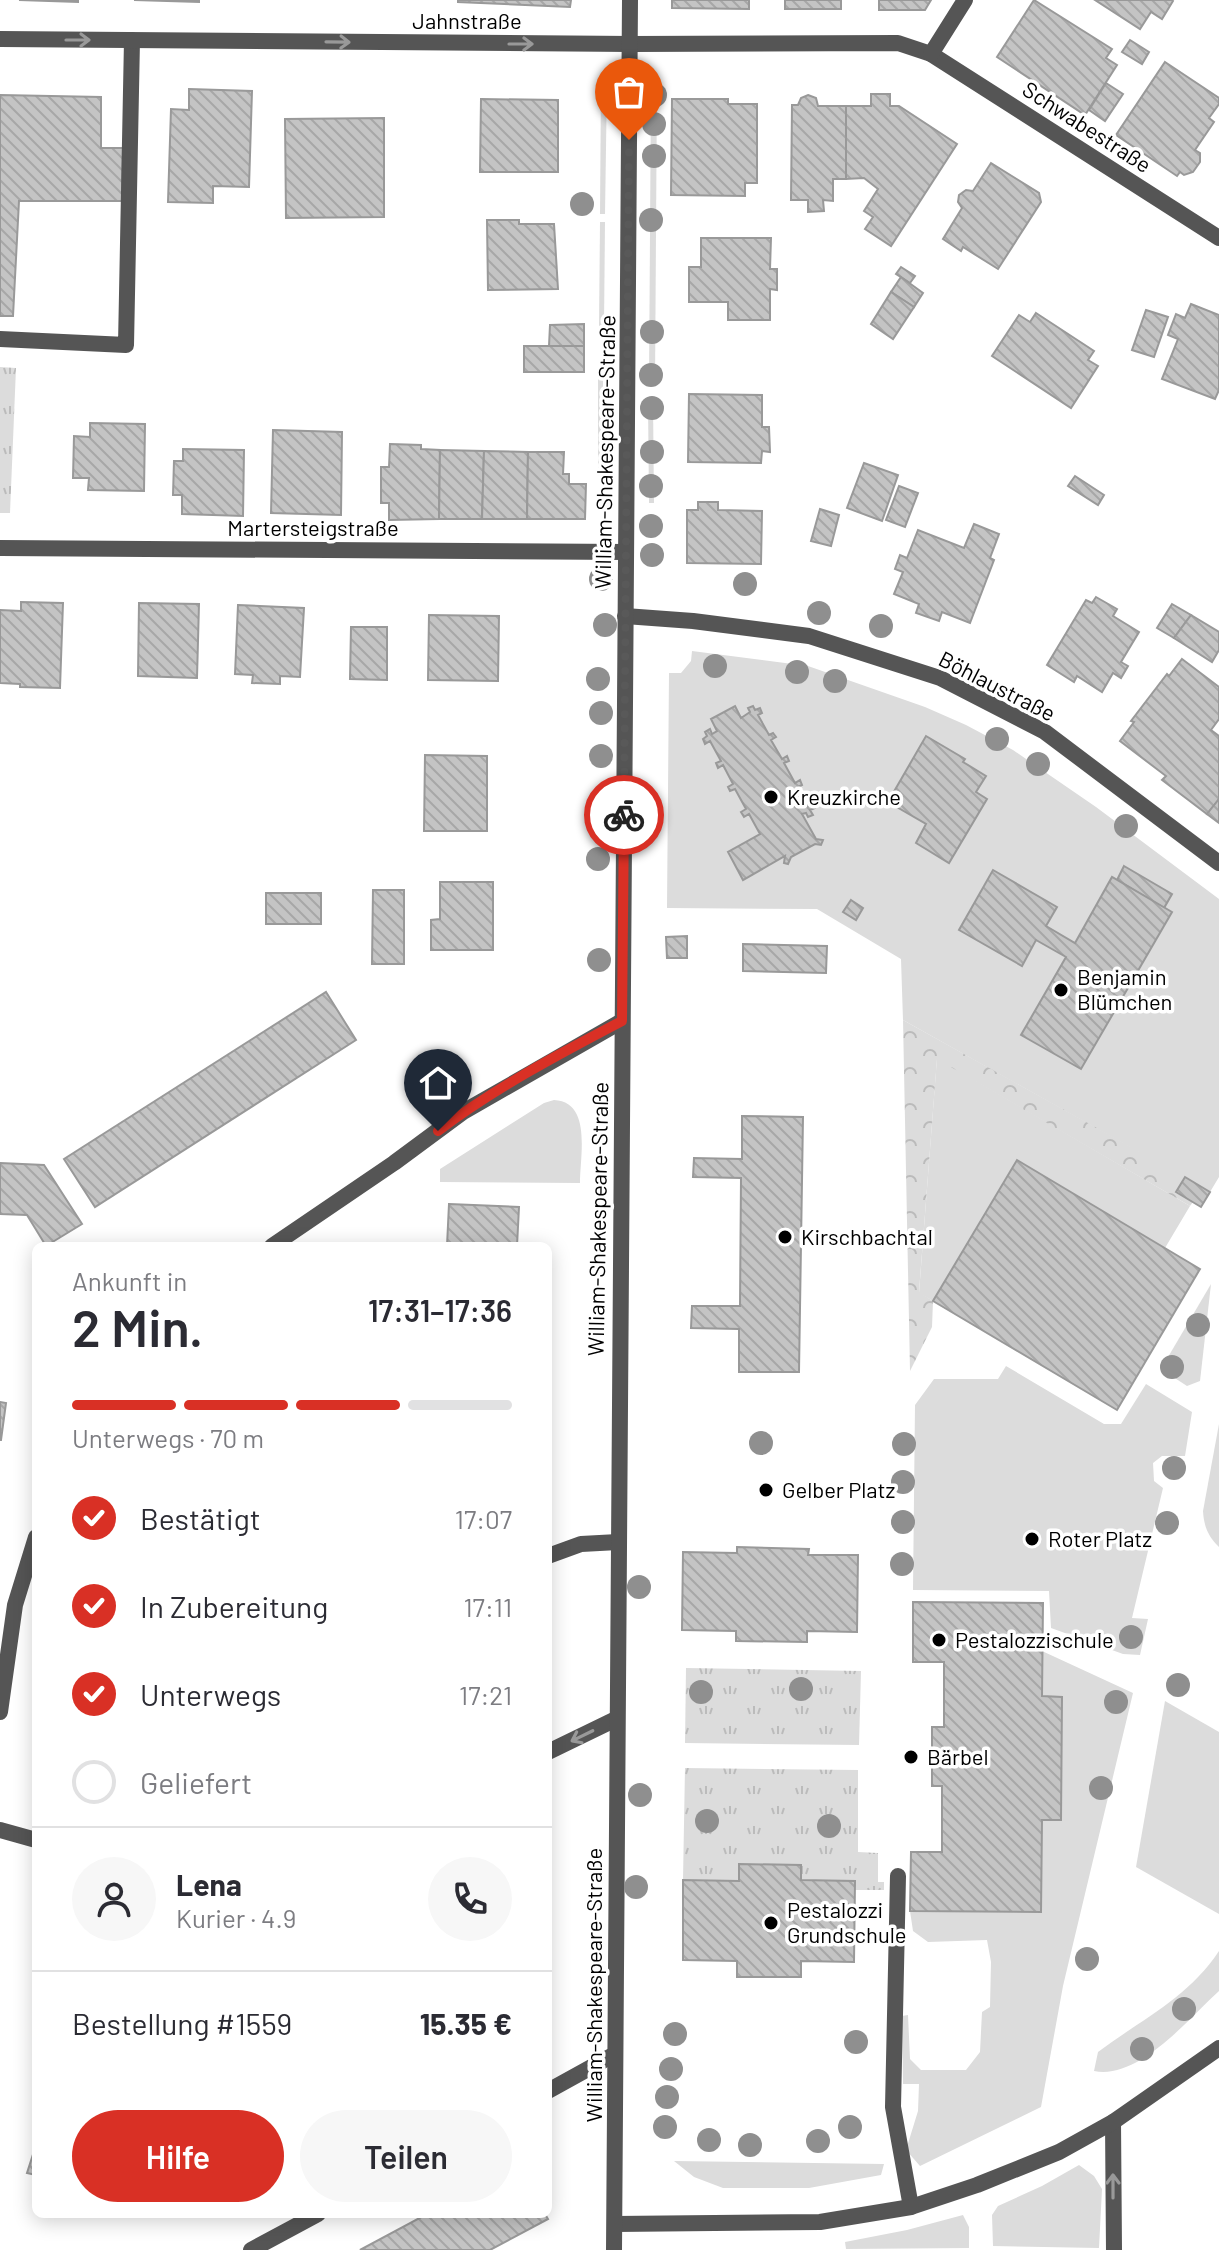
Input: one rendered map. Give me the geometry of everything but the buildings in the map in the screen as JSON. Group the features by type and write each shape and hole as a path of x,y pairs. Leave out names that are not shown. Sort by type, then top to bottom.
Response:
{"street":[{"name":"William-Shakespeare-Straße","path":"614,2250 630,0"},
{"path":"931,54 965,0"},
{"name":"Jahnstraße","path":"0,39 898,43 931,54"},
{"path":"0,339 126,345 132,40"},
{"name":"Schwabestraße","path":"931,54 1219,238"},
{"name":"Martersteigstraße","path":"0,548 626,552"},
{"name":"Böhlaustraße","path":"625,616 809,636 940,678 1045,732 1219,863"},
{"path":"278,1242 463,1112 622,1021"},
{"path":"552,1555 581,1544 618,1542"},
{"path":"0,1712 8,1603 32,1546"},
{"path":"552,1750 616,1719"},
{"path":"0,1830 32,1839"},
{"path":"898,1876 893,2107 911,2207"},
{"path":"615,2224 820,2222 911,2207 1059,2152 1113,2122 1219,2048"},
{"path":"552,2089 615,2054"},
{"path":"1113,2122 1114,2250"},
{"path":"251,2250 311,2218"}],"green space":[{"path":"601,82 607,82 605,214 600,214"},
{"path":"651,82 657,82 655,386 649,386"},
{"path":"600,222 605,222 604,327 599,327"},
{"path":"0,367 16,368 10,513 0,513"},
{"path":"598,373 603,374 603,473 598,473"},
{"path":"648,401 653,401 654,503 649,503"},
{"path":"692,651 808,666 925,707 966,725 1013,750 1096,807 1219,899 1219,1177 1210,1192 903,1020 901,959 817,909 667,908 669,673 681,673 691,661"},
{"path":"903,1020 1185,1177 1176,1192 1193,1202 1190,1206 937,1059 919,1292 933,1301 932,1327 910,1371"},
{"path":"937,1058 1190,1206 1165,1248 1017,1160 933,1301 919,1293"},
{"path":"554,1100 566,1103 579,1120 582,1145 580,1183 440,1182 440,1169 544,1103"},
{"path":"1211,1284 1200,1381 1187,1386 1161,1369"},
{"name":"Roter Platz","path":"1006,1366 1104,1424 1121,1424 1146,1384 1192,1412 1185,1456 1162,1456 1153,1463 1154,1481 1163,1488 1132,1618 1148,1619 1140,1655 1123,1654 1051,1628 1049,1591 913,1590 915,1405 934,1379 998,1379"},
{"path":"1219,1424 1219,1547 1207,1531 1203,1511"},
{"path":"1042,1651 1133,1693 1063,1986 1041,2107 920,2166 906,2150 918,2111 919,2084 903,2084 902,2016 908,2015 910,2059 921,2070 966,2070 980,2052 982,2012 990,2007 991,1962 987,1940 928,1942 913,1931 910,1911 1041,1912 1042,1820 1061,1819 1062,1697 1042,1696"},
{"path":"686,1668 861,1671 859,1745 685,1743"},
{"path":"1165,1701 1219,1732 1219,1914 1136,1867"},
{"path":"685,1768 858,1770 858,1852 878,1853 878,1882 884,1882 884,1890 855,1890 854,1881 801,1880 801,1865 739,1864 739,1881 683,1880"},
{"path":"1219,1951 1219,1991 1193,2017 1145,2057 1111,2071 1094,2071 1098,2052 1179,1995"},
{"path":"674,2161 884,2164 881,2175 809,2188 723,2188 694,2177"},
{"path":"1079,2165 1094,2176 1102,2189 1099,2248 993,2246 992,2215 998,2206"},
{"path":"963,2215 969,2227 969,2248 846,2249 845,2242"}],"way so far":[{"path":"624,815 629,140"}],"place":[{"name":"Kreuzkirche","path":"771,797"},
{"name":"Benjamin Blümchen","path":"1061,990"},
{"name":"Kirschbachtal","path":"785,1237"},
{"name":"Gelber Platz","path":"766,1490"},
{"name":"Roter Platz","path":"1032,1539"},
{"name":"Pestalozzischule","path":"939,1640"},
{"name":"Bärbel","path":"911,1757"},
{"name":"Pestalozzi Grundschule","path":"771,1923"}],"route":[{"path":"438,1131 463,1112 556,1056 622,1021 624,815"}]}
